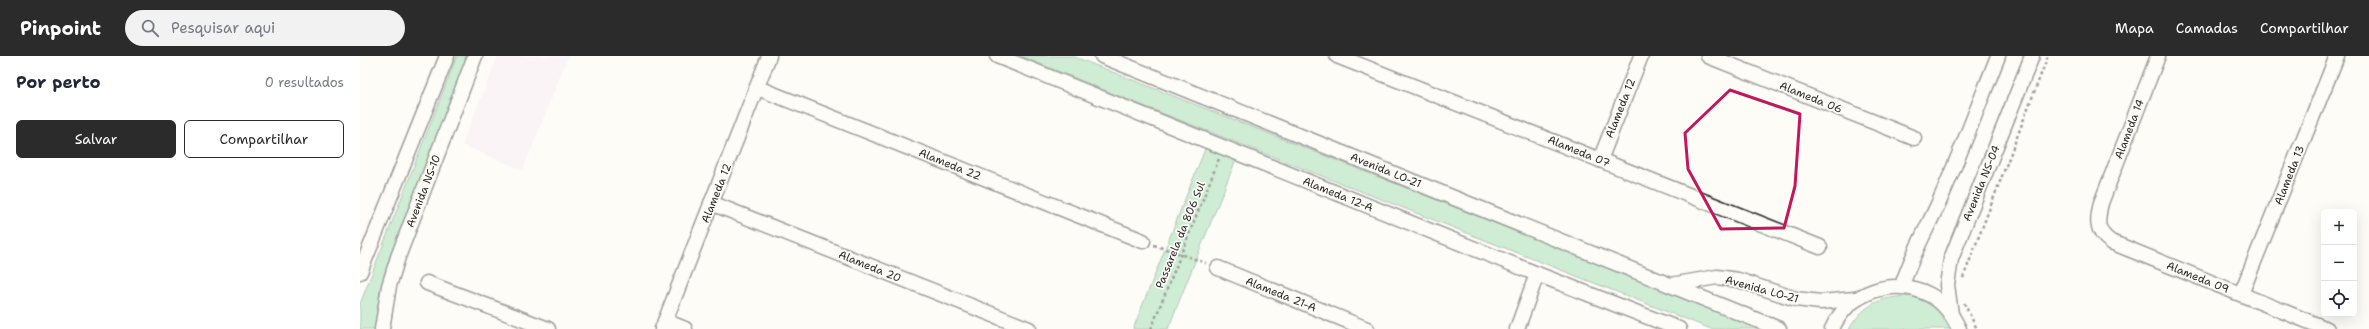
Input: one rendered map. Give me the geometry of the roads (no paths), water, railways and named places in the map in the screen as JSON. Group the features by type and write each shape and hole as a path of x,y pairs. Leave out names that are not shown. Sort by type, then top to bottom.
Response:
{"street":[{"path":"360,272 448,56"},
{"name":"Avenida NS-10","path":"382,329 389,286 398,257 475,56"},
{"name":"Alameda 12","path":"663,325 758,88 769,56"},
{"name":"Alameda 12-A","path":"997,56 1537,274 1679,329"},
{"name":"Avenida LO-21","path":"1102,56 1780,329"},
{"name":"Alameda 07","path":"1337,56 1820,247"},
{"name":"Alameda 12","path":"1600,160 1641,56"},
{"name":"Alameda 06","path":"1708,56 1914,138"},
{"path":"1902,286 1908,266 1920,245 1965,143 1998,56"},
{"name":"Avenida NS-04","path":"1952,314 1947,285 1951,260 2032,56"},
{"name":"Alameda 14","path":"2101,203 2158,56"},
{"name":"Alameda 13","path":"2241,294 2337,56"},
{"name":"Alameda 22","path":"758,88 1143,241"},
{"name":"Alameda 20","path":"712,203 1029,329"},
{"name":"Alameda 09","path":"2101,203 2098,227 2102,236 2111,242 2327,329"},
{"name":"Alameda 21-A","path":"1218,268 1367,329"},
{"path":"1517,329 1537,274"},
{"name":"Avenida LO-21","path":"1671,285 1717,277 1738,280 1796,299 1820,302 1855,299"},
{"path":"427,283 548,329"},
{"path":"1832,329 1837,317 1855,299 1877,289 1902,286 1930,295 1952,314 1959,329"},
{"path":"663,325 685,329"}]}
